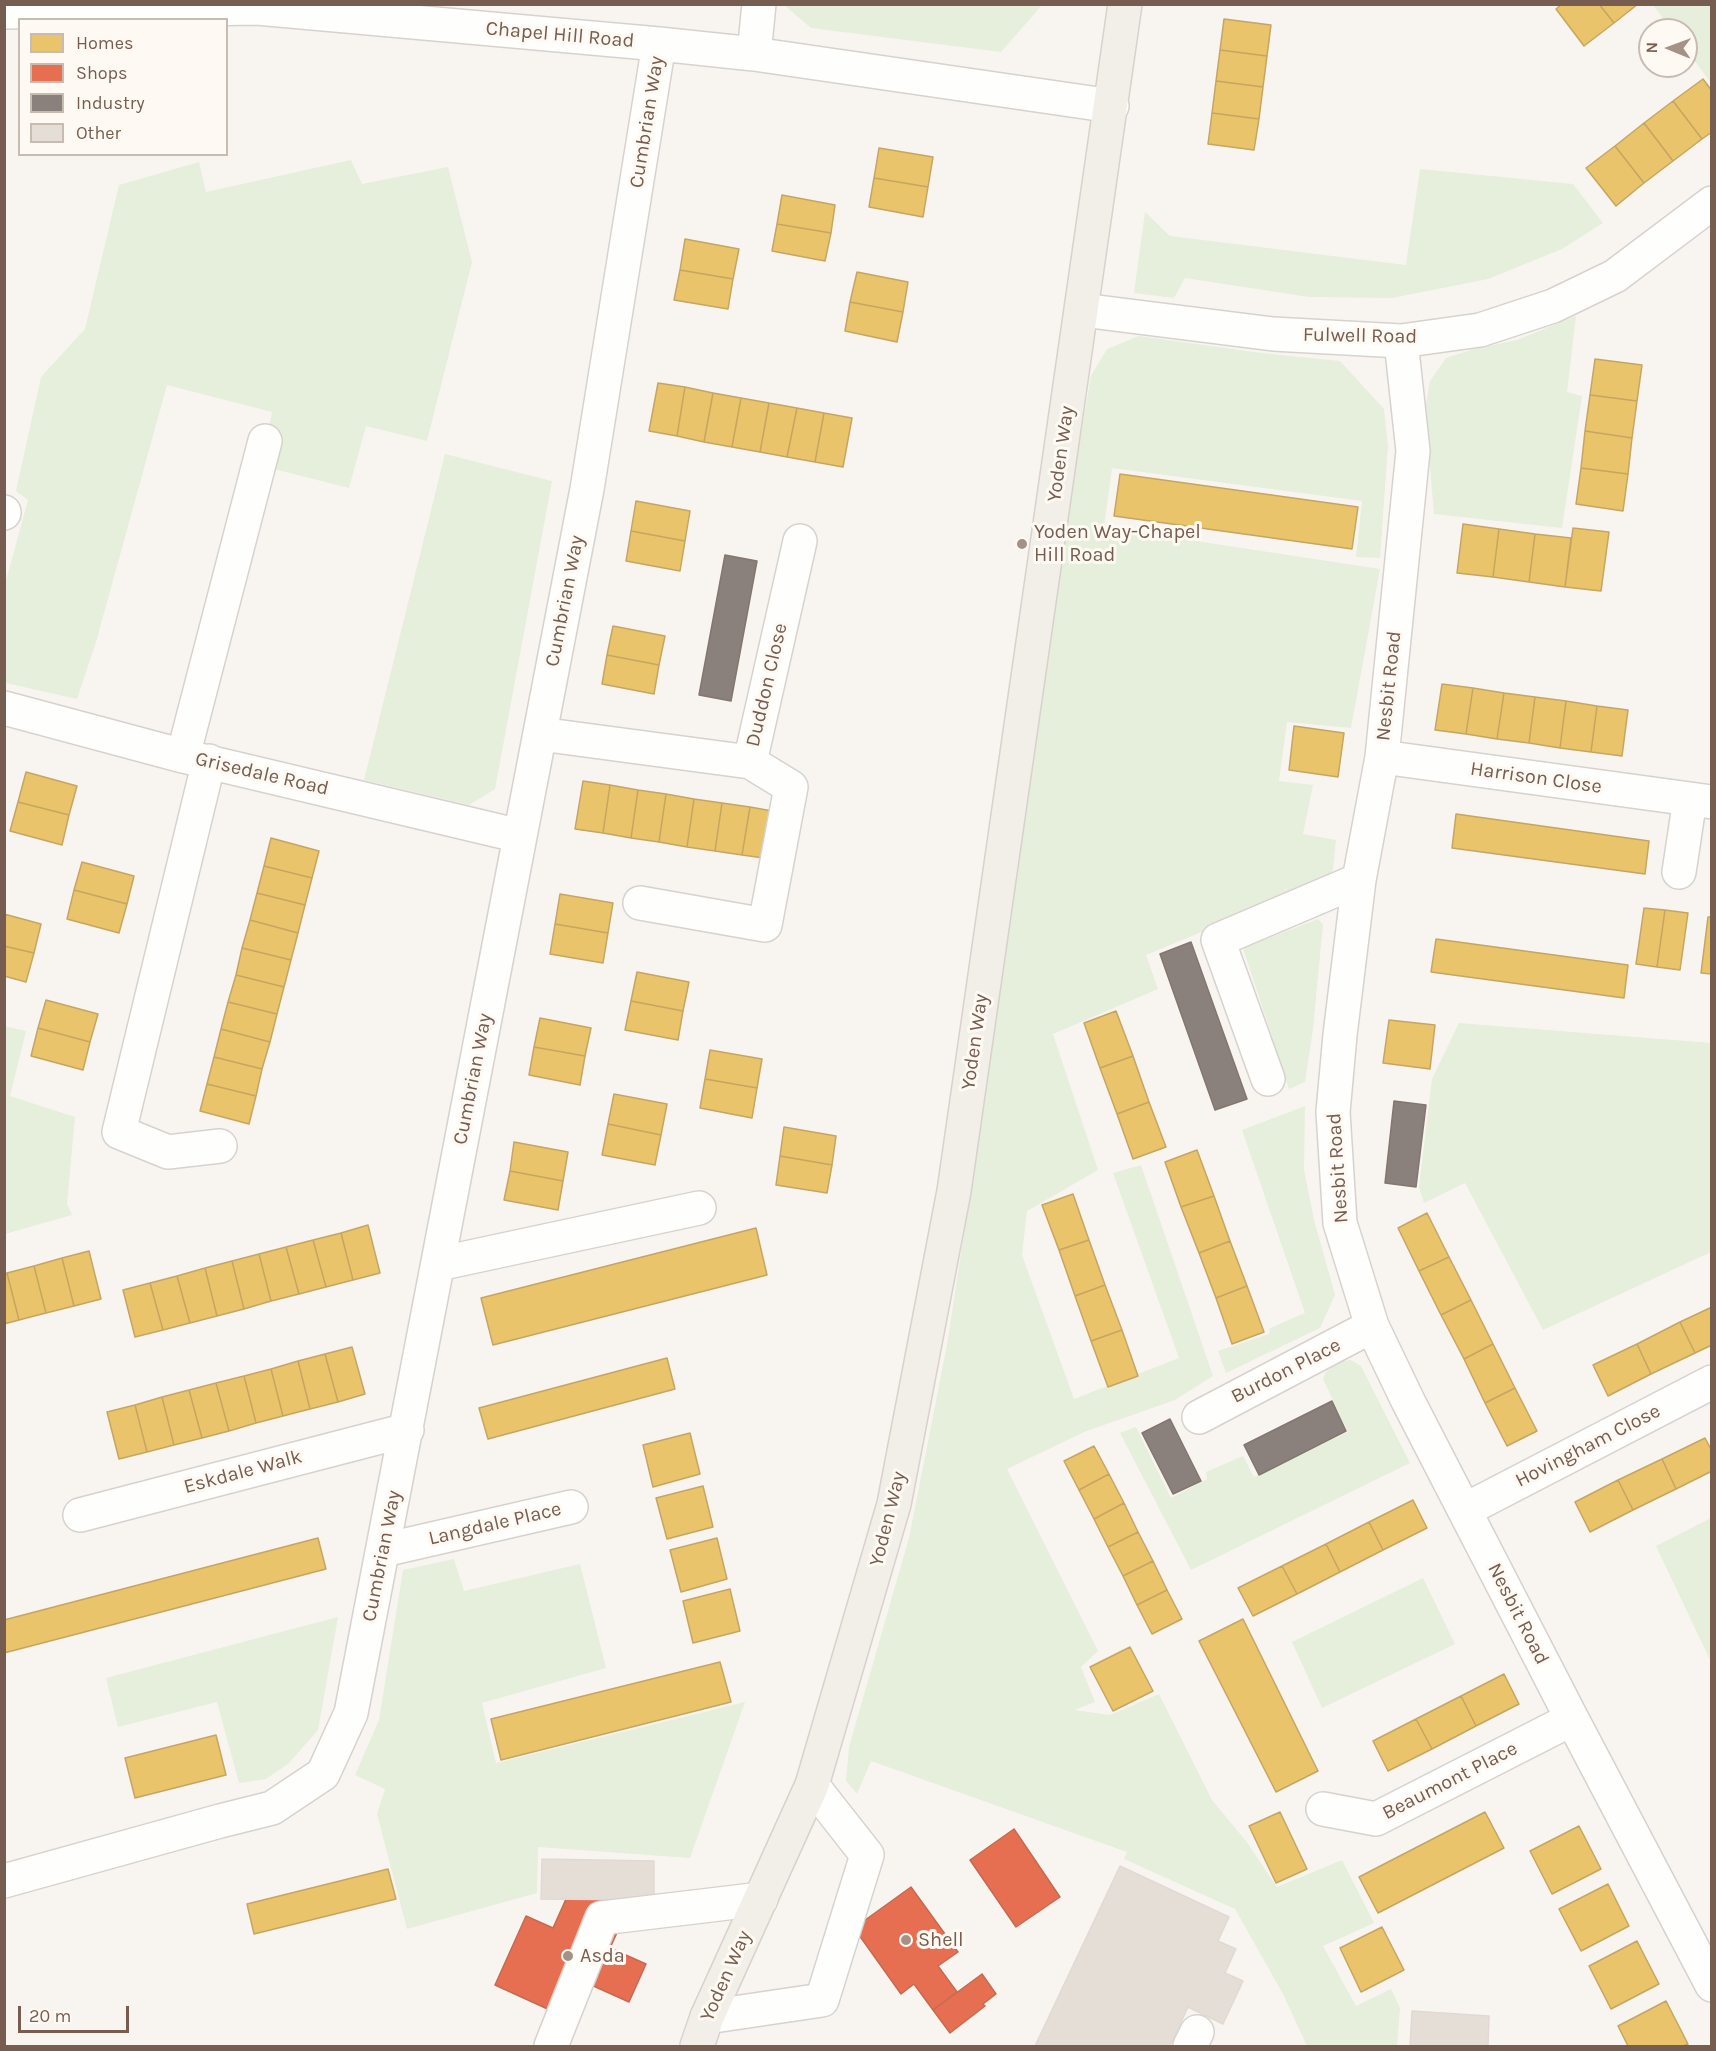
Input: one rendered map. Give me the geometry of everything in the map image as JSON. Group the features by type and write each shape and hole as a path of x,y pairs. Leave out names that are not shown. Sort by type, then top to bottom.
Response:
{"main road":[{"name":"Yoden Way","path":"702,2038 812,1785 894,1504 954,1191 1125,4"}],"street":[{"path":"754,54 759,4"},
{"name":"Chapel Hill Road","path":"4,12 257,6 754,54 1112,106"},
{"name":"Cumbrian Way","path":"4,1881 272,1808 323,1774 351,1713 586,489 659,44"},
{"name":"Fulwell Road","path":"1082,310 1273,334 1401,341 1480,330 1553,306 1615,276 1712,203"},
{"name":"Nesbit Road","path":"1401,341 1413,451 1382,757 1359,880 1340,1035 1334,1112 1340,1224 1372,1326 1572,1719 1712,1985"},
{"path":"220,1146 168,1152 119,1132 265,441"},
{"name":"Duddon Close","path":"540,734 750,762 800,541"},
{"name":"Grisedale Road","path":"4,708 196,759 520,836"},
{"name":"Harrison Close","path":"1382,757 1701,801 1679,872"},
{"path":"640,903 765,925 791,787 750,762"},
{"path":"1268,1079 1218,940 1359,880"},
{"path":"438,1264 699,1208"},
{"name":"Burdon Place","path":"1199,1417 1372,1326"},
{"name":"Hovingham Close","path":"1465,1510 1712,1382"},
{"name":"Eskdale Walk","path":"80,1515 407,1430"},
{"name":"Langdale Place","path":"384,1550 571,1507"},
{"name":"Beaumont Place","path":"1323,1809 1376,1818 1572,1719"},
{"path":"702,2038 822,2000 867,1855 812,1785"},
{"path":"550,2046 602,1918 761,1899"}],"green space":[{"path":"784,5 1042,5 1001,52 811,28"},
{"path":"1653,5 1711,5 1711,83 1698,65 1698,18 1663,18"},
{"path":"351,160 362,184 448,167 472,262 427,441 366,426 349,488 262,466 272,412 167,385 96,642 77,699 6,683 5,584 28,500 16,491 41,377 85,329 119,185 199,162 206,192"},
{"path":"1420,169 1573,184 1603,223 1562,249 1488,279 1392,298 1309,297 1185,278 1174,298 1134,293 1145,212 1170,236 1406,265"},
{"path":"1576,316 1567,392 1582,396 1562,528 1434,514 1425,409 1430,381 1446,358 1474,349 1517,340"},
{"path":"1139,336 1261,353 1340,361 1384,409 1388,446 1380,558 1356,557 1362,501 1112,468 1104,527 1380,569 1351,728 1287,722 1279,781 1313,785 1303,834 1336,840 1332,878 1146,955 1158,989 1053,1034 1098,1170 1027,1211 1022,1255 1074,1399 1179,1358 1113,1173 1141,1165 1213,1376 1175,1400 1084,1432 1007,1469 1098,1651 1081,1667 1095,1702 1074,1710 1110,1715 1159,1694 1212,1800 1246,1841 1277,1887 1342,1860 1374,1923 1323,1946 1356,2006 1391,1989 1400,2008 1397,2046 1307,2046 1283,1994 1235,1909 1124,1859 1127,1852 871,1761 857,1794 846,1781 849,1747 909,1538 947,1345 992,1050 1056,579 1091,376 1107,349"},
{"path":"445,454 552,481 495,789 469,805 364,780"},
{"path":"1318,919 1323,924 1313,1029 1305,1082 1289,1089 1243,948"},
{"path":"1459,1023 1711,1043 1711,1252 1543,1330 1465,1183 1424,1203 1419,1187 1432,1079"},
{"path":"4,1026 26,1031 10,1096 75,1117 67,1204 72,1215 5,1234"},
{"path":"1305,1106 1304,1170 1314,1220 1335,1295 1320,1328 1226,1373 1218,1351 1269,1334 1270,1328 1305,1313 1242,1130"},
{"path":"1351,1360 1361,1366 1410,1463 1191,1570 1120,1433 1136,1427 1171,1498 1207,1479 1206,1472 1243,1456 1254,1477 1348,1432 1323,1379 1326,1372 1338,1362"},
{"path":"1711,1518 1711,1662 1656,1546"},
{"path":"454,1559 464,1591 580,1564 606,1668 482,1703 496,1763 745,1702 690,1858 538,1847 537,1893 407,1929 377,1814 385,1789 355,1775 379,1720 403,1570"},
{"path":"1423,1578 1455,1644 1322,1708 1292,1642"},
{"path":"338,1617 318,1730 288,1764 266,1779 239,1783 217,1702 118,1727 106,1678"}],"building: Homes":[{"path":"1562,4 1599,4 1614,23 1584,46 1556,9"},
{"path":"1599,4 1638,4 1614,23"},
{"path":"1224,19 1271,25 1267,56 1220,50"},
{"path":"1220,50 1267,56 1263,87 1216,81"},
{"path":"1703,79 1712,91 1712,132 1702,139 1673,101"},
{"path":"1216,81 1263,87 1259,119 1212,113"},
{"path":"1673,101 1702,139 1673,161 1644,123"},
{"path":"1212,113 1259,119 1254,150 1208,144"},
{"path":"1644,123 1673,161 1644,183 1615,146"},
{"path":"1615,146 1644,183 1616,206 1586,168"},
{"path":"879,148 933,157 928,187 874,178"},
{"path":"874,178 928,187 923,217 869,207"},
{"path":"782,195 835,205 831,233 777,224"},
{"path":"777,224 831,233 825,261 772,251"},
{"path":"685,239 739,249 733,279 680,270"},
{"path":"680,270 733,279 728,309 674,300"},
{"path":"857,272 908,282 903,312 850,302"},
{"path":"850,302 903,312 897,342 845,331"},
{"path":"1595,359 1642,365 1637,401 1590,395"},
{"path":"658,383 685,387 677,436 649,431"},
{"path":"685,387 713,393 704,442 677,436"},
{"path":"713,393 741,398 732,447 704,442"},
{"path":"1590,395 1637,401 1632,438 1585,431"},
{"path":"741,398 769,403 760,452 732,447"},
{"path":"769,403 797,408 787,457 760,452"},
{"path":"797,408 824,413 815,462 787,457"},
{"path":"824,413 852,418 843,467 815,462"},
{"path":"1585,431 1632,438 1628,474 1581,468"},
{"path":"1581,468 1628,474 1623,511 1576,504"},
{"path":"1120,474 1358,507 1352,549 1114,516"},
{"path":"636,501 690,511 685,541 631,531"},
{"path":"1463,524 1499,529 1493,577 1457,573"},
{"path":"1573,528 1609,532 1601,591 1565,587"},
{"path":"1499,529 1535,534 1529,582 1493,577"},
{"path":"631,531 685,541 680,571 626,561"},
{"path":"1535,534 1571,538 1565,587 1529,582"},
{"path":"613,626 665,636 659,665 607,655"},
{"path":"607,655 659,665 654,694 602,684"},
{"path":"1442,684 1473,688 1466,734 1435,730"},
{"path":"1473,688 1504,693 1497,739 1466,734"},
{"path":"1504,693 1535,697 1529,743 1497,739"},
{"path":"1535,697 1566,701 1560,748 1529,743"},
{"path":"1566,701 1597,706 1591,752 1560,748"},
{"path":"1597,706 1628,710 1622,756 1591,752"},
{"path":"1294,726 1344,733 1338,777 1289,770"},
{"path":"26,772 77,786 69,815 18,802"},
{"path":"583,781 610,785 603,833 575,829"},
{"path":"610,785 638,790 631,838 603,833"},
{"path":"638,790 666,794 659,842 631,838"},
{"path":"666,794 694,799 687,847 659,842"},
{"path":"694,799 722,803 715,851 687,847"},
{"path":"18,802 69,815 62,845 10,831"},
{"path":"722,803 750,807 742,855 715,851"},
{"path":"750,807 778,812 771,859 742,855"},
{"path":"1456,814 1649,841 1645,874 1452,848"},
{"path":"271,838 319,851 312,878 264,866"},
{"path":"82,862 134,876 127,904 74,890"},
{"path":"264,866 312,878 305,905 257,893"},
{"path":"74,890 127,904 119,933 67,919"},
{"path":"257,893 305,905 298,933 250,920"},
{"path":"560,894 613,903 608,933 555,924"},
{"path":"1644,908 1665,910 1657,967 1636,964"},
{"path":"1665,910 1688,913 1680,970 1657,967"},
{"path":"4,914 41,924 34,953 4,946"},
{"path":"1708,917 1712,917 1712,974 1701,973"},
{"path":"250,920 298,933 291,960 242,948"},
{"path":"555,924 608,933 603,963 550,954"},
{"path":"1436,939 1628,965 1624,998 1431,972"},
{"path":"4,946 34,953 26,982 4,976"},
{"path":"242,948 291,960 284,987 236,975"},
{"path":"637,972 689,982 683,1011 631,1001"},
{"path":"236,975 284,987 277,1014 228,1002"},
{"path":"46,1000 98,1014 90,1042 38,1028"},
{"path":"631,1001 683,1011 678,1040 625,1030"},
{"path":"228,1002 277,1014 270,1042 221,1029"},
{"path":"1116,1011 1133,1056 1100,1068 1084,1023"},
{"path":"540,1018 591,1028 585,1056 534,1047"},
{"path":"1389,1020 1435,1025 1430,1069 1383,1063"},
{"path":"38,1028 90,1042 83,1070 31,1056"},
{"path":"221,1029 270,1042 262,1069 214,1057"},
{"path":"534,1047 585,1056 580,1085 529,1075"},
{"path":"710,1050 762,1059 757,1088 705,1079"},
{"path":"1133,1056 1149,1102 1117,1114 1100,1068"},
{"path":"214,1057 262,1069 256,1096 207,1084"},
{"path":"705,1079 757,1088 752,1118 700,1108"},
{"path":"207,1084 256,1096 249,1124 200,1111"},
{"path":"614,1094 667,1104 661,1135 608,1124"},
{"path":"1149,1102 1166,1147 1133,1159 1117,1114"},
{"path":"608,1124 661,1135 655,1165 602,1155"},
{"path":"784,1127 836,1136 832,1165 780,1156"},
{"path":"514,1142 568,1152 563,1181 510,1171"},
{"path":"1197,1150 1214,1196 1181,1207 1165,1162"},
{"path":"780,1156 832,1165 827,1193 776,1185"},
{"path":"510,1171 563,1181 558,1210 504,1200"},
{"path":"1073,1194 1089,1240 1059,1250 1042,1205"},
{"path":"1214,1196 1230,1241 1199,1253 1181,1207"},
{"path":"1427,1213 1449,1257 1419,1271 1398,1228"},
{"path":"368,1225 380,1273 353,1280 341,1233"},
{"path":"756,1228 767,1275 493,1345 481,1298"},
{"path":"341,1233 353,1280 326,1287 313,1240"},
{"path":"313,1240 326,1287 299,1294 286,1247"},
{"path":"1089,1240 1105,1285 1075,1296 1059,1250"},
{"path":"1230,1241 1247,1286 1216,1298 1199,1253"},
{"path":"286,1247 299,1294 271,1301 259,1254"},
{"path":"89,1251 101,1299 74,1306 62,1258"},
{"path":"259,1254 271,1301 244,1309 232,1261"},
{"path":"1449,1257 1471,1300 1441,1315 1419,1271"},
{"path":"62,1258 74,1306 46,1313 34,1266"},
{"path":"232,1261 244,1309 217,1316 205,1268"},
{"path":"34,1266 46,1313 19,1320 7,1273"},
{"path":"205,1268 217,1316 190,1323 177,1276"},
{"path":"7,1273 19,1320 4,1324 4,1274"},
{"path":"177,1276 190,1323 163,1330 150,1283"},
{"path":"150,1283 163,1330 135,1337 123,1290"},
{"path":"1105,1285 1122,1330 1091,1341 1075,1296"},
{"path":"1247,1286 1264,1332 1232,1344 1216,1298"},
{"path":"1471,1300 1493,1344 1464,1359 1441,1315"},
{"path":"1712,1307 1712,1345 1695,1353 1680,1322"},
{"path":"1680,1322 1695,1353 1651,1374 1637,1344"},
{"path":"1122,1330 1138,1376 1108,1387 1091,1341"},
{"path":"1493,1344 1515,1388 1485,1403 1464,1359"},
{"path":"1637,1344 1651,1374 1608,1396 1593,1365"},
{"path":"352,1347 365,1394 338,1402 325,1354"},
{"path":"325,1354 338,1402 310,1409 298,1361"},
{"path":"667,1358 675,1389 488,1439 479,1408"},
{"path":"298,1361 310,1409 283,1416 271,1369"},
{"path":"271,1369 283,1416 256,1423 244,1376"},
{"path":"244,1376 256,1423 229,1431 216,1383"},
{"path":"216,1383 229,1431 202,1438 189,1390"},
{"path":"1515,1388 1537,1431 1507,1446 1485,1403"},
{"path":"189,1390 202,1438 174,1445 162,1397"},
{"path":"162,1397 174,1445 147,1452 135,1405"},
{"path":"135,1405 147,1452 119,1459 107,1412"},
{"path":"690,1433 700,1474 653,1487 643,1445"},
{"path":"1705,1438 1712,1451 1712,1471 1676,1489 1662,1459"},
{"path":"1094,1446 1109,1474 1079,1490 1064,1461"},
{"path":"1662,1459 1676,1489 1633,1510 1618,1480"},
{"path":"1109,1474 1124,1503 1094,1519 1079,1490"},
{"path":"1618,1480 1633,1510 1590,1532 1575,1502"},
{"path":"703,1486 713,1527 667,1539 656,1498"},
{"path":"1413,1500 1427,1528 1383,1550 1369,1522"},
{"path":"1124,1503 1138,1532 1108,1547 1094,1519"},
{"path":"1369,1522 1383,1550 1340,1572 1326,1544"},
{"path":"1138,1532 1153,1561 1123,1576 1108,1547"},
{"path":"318,1538 326,1569 4,1653 4,1620"},
{"path":"717,1538 727,1579 681,1592 670,1550"},
{"path":"1326,1544 1340,1572 1297,1594 1282,1566"},
{"path":"1153,1561 1167,1590 1137,1605 1123,1576"},
{"path":"1282,1566 1297,1594 1253,1616 1238,1588"},
{"path":"730,1589 740,1631 693,1643 683,1601"},
{"path":"1167,1590 1182,1619 1152,1634 1137,1605"},
{"path":"1243,1619 1318,1771 1276,1792 1199,1641"},
{"path":"1130,1647 1153,1691 1113,1711 1090,1667"},
{"path":"720,1662 731,1702 501,1760 491,1719"},
{"path":"1504,1674 1519,1704 1476,1726 1461,1696"},
{"path":"1461,1696 1476,1726 1432,1749 1416,1719"},
{"path":"1416,1719 1432,1749 1388,1771 1373,1741"},
{"path":"216,1735 226,1775 135,1798 125,1758"},
{"path":"1280,1812 1307,1869 1276,1883 1249,1826"},
{"path":"1485,1812 1504,1848 1378,1913 1359,1877"},
{"path":"1579,1826 1601,1869 1552,1894 1530,1851"},
{"path":"388,1869 396,1899 254,1934 247,1904"},
{"path":"1608,1884 1629,1926 1581,1951 1559,1909"},
{"path":"1382,1927 1404,1970 1361,1992 1340,1948"},
{"path":"1637,1941 1659,1984 1611,2009 1589,1966"},
{"path":"1666,2001 1688,2044 1683,2046 1628,2046 1618,2026"}],"building: Shops":[{"path":"1014,1829 1060,1897 1016,1927 970,1860"},
{"name":"Shell","path":"911,1887 958,1952 938,1966 957,1992 933,2010 914,1984 901,1994 854,1928"},
{"name":"Asda","path":"633,1898 610,1948 646,1964 629,2002 569,1975 552,2011 495,1985 526,1916 553,1928 566,1899"},
{"path":"982,1974 996,1994 983,2004 985,2006 950,2033 933,2010"}],"building: Industry":[{"path":"725,555 757,561 731,701 699,695"},
{"path":"1191,942 1247,1099 1215,1110 1160,954"},
{"path":"1394,1101 1426,1105 1416,1187 1385,1183"},
{"path":"1332,1401 1346,1431 1259,1475 1244,1445"},
{"path":"1170,1419 1201,1481 1173,1494 1142,1433"}],"building: Other":[{"path":"542,1859 654,1861 654,1900 541,1899"},
{"path":"1120,1866 1229,1917 1218,1941 1236,1949 1225,1973 1243,1981 1223,2024 1188,2007 1170,2046 1035,2046"},
{"path":"1412,2011 1489,2016 1488,2046 1410,2046"}],"place":[{"name":"Yoden Way-Chapel Hill Road","path":"1022,544"},
{"name":"Shell","path":"906,1940"},
{"name":"Asda","path":"568,1956"}]}
